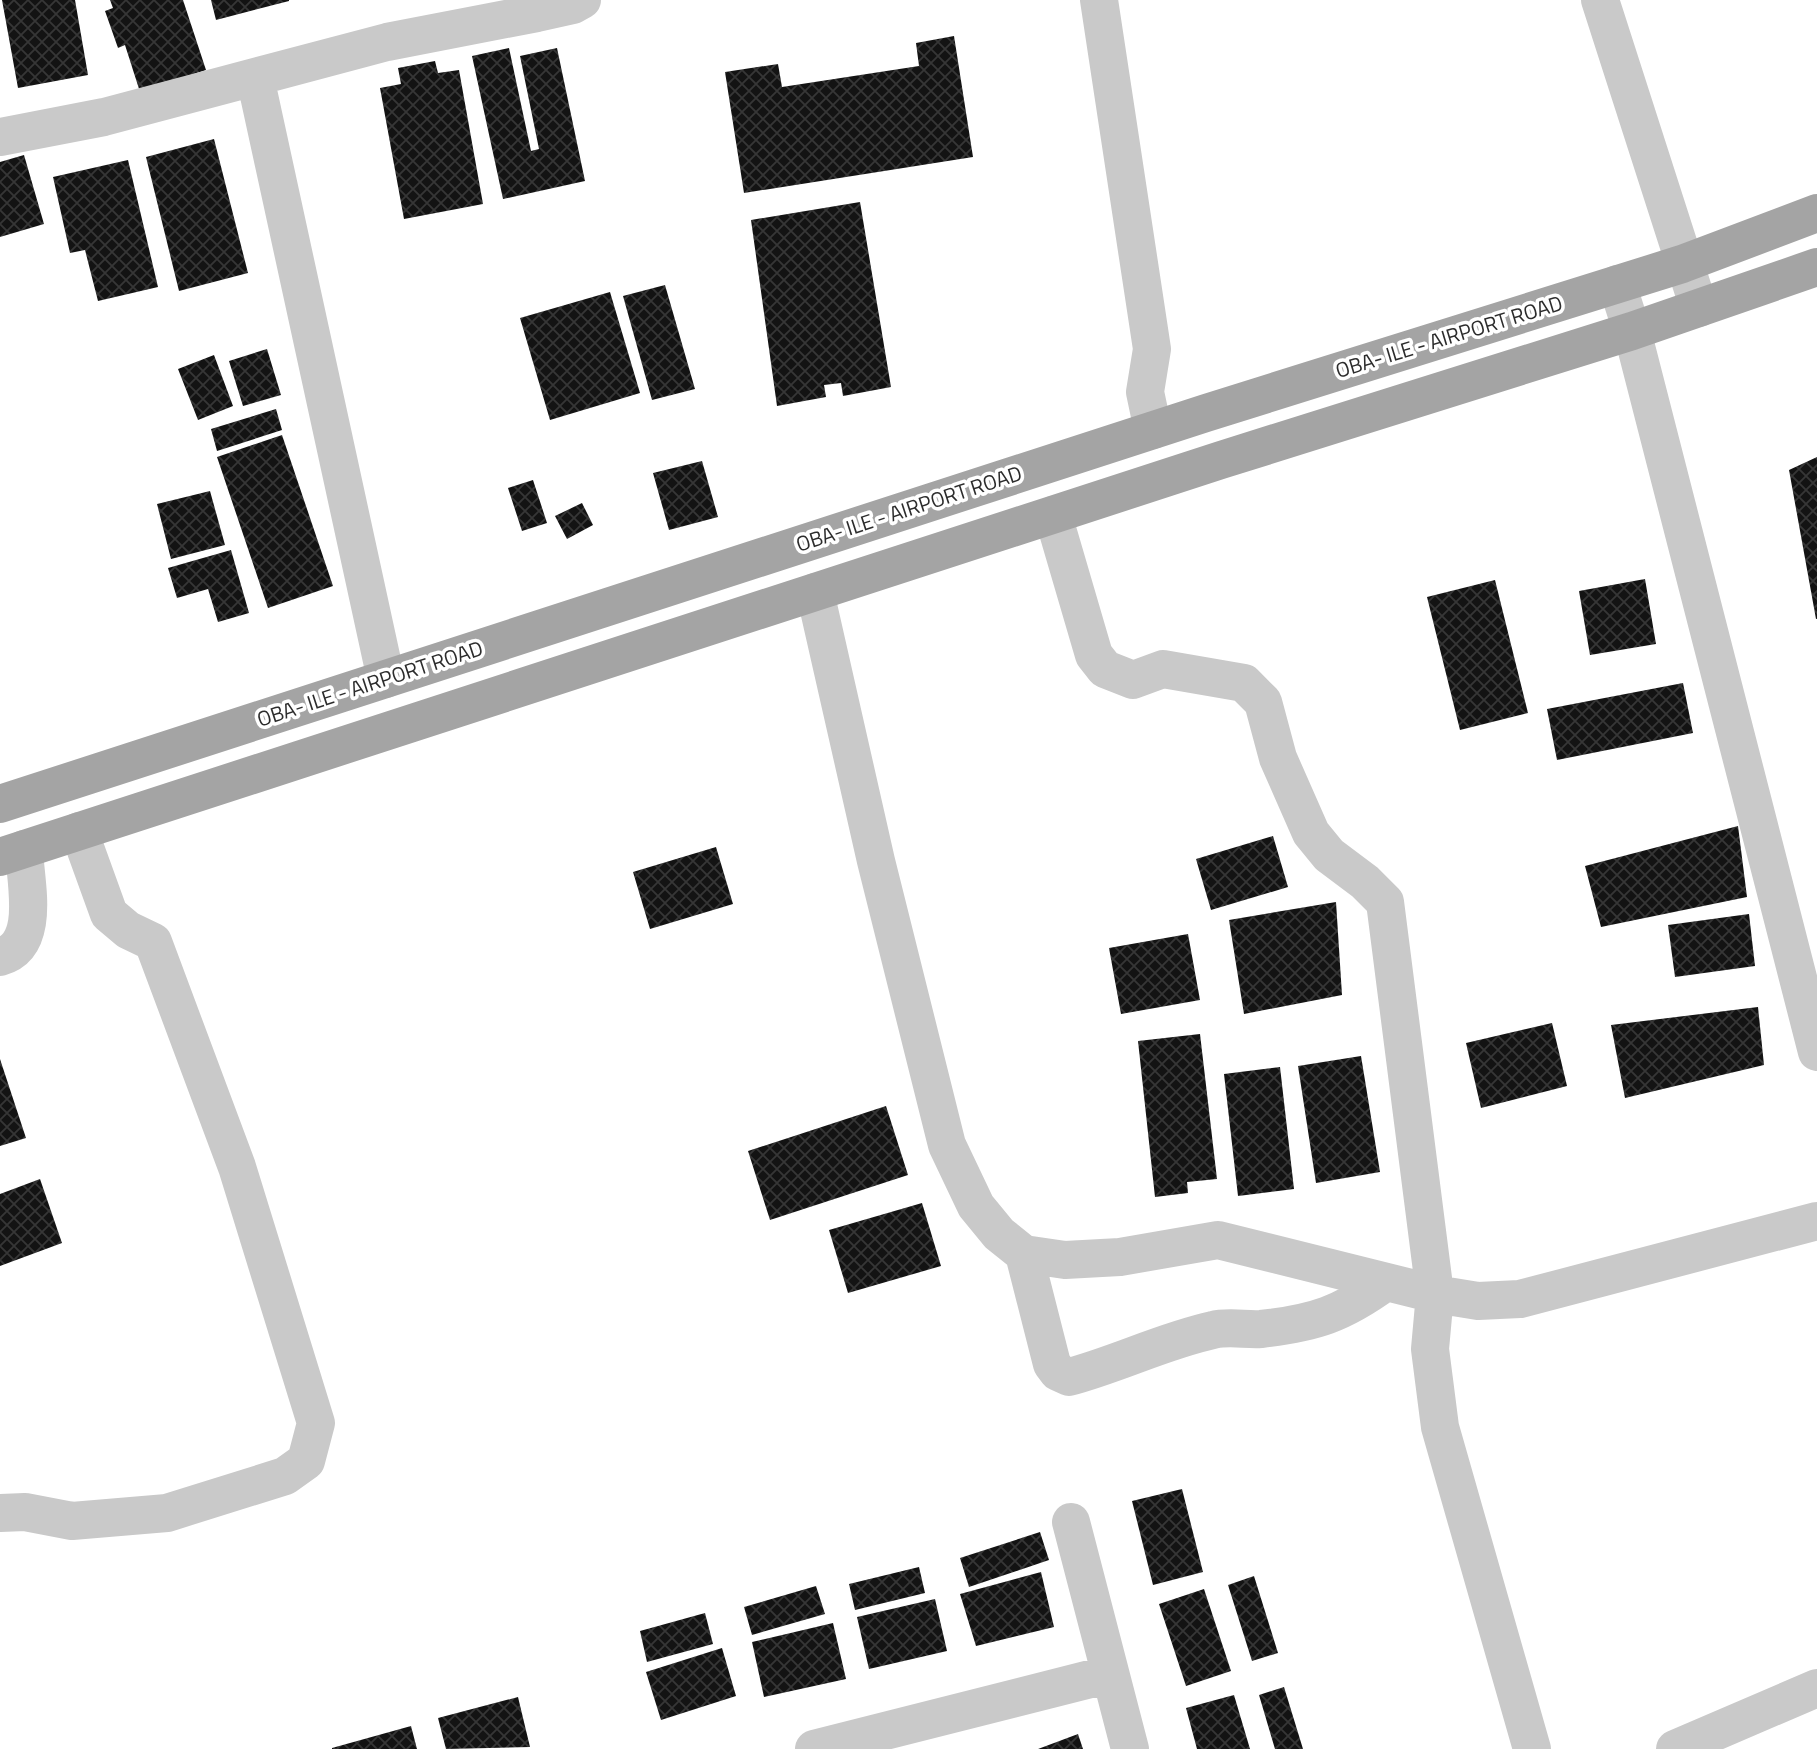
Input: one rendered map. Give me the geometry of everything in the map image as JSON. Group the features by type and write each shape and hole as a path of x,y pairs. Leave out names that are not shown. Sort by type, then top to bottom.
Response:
{"main road":[{"name":"OBA- ILE - AIRPORT ROAD","path":"0,804 1153,430 1682,264 1817,213"},
{"path":"12,853 1053,515 1632,331 1817,267"}],"street":[{"path":"0,136 104,117 387,42 537,13 582,0"},
{"path":"1100,0 1152,349 1145,392 1153,430"},
{"path":"1600,0 1682,264 1699,308"},
{"path":"255,77 386,678"},
{"path":"1617,284 1632,331 1817,1052"},
{"path":"1053,515 1094,655 1105,669 1133,680 1163,669 1244,683 1263,702 1278,758 1311,833 1329,855 1385,902 1436,1294 1430,1349 1440,1427 1532,1749"},
{"path":"815,592 876,861 947,1145 976,1206 999,1234 1024,1254 1065,1260 1120,1257 1218,1240 1436,1294 1478,1301 1520,1299 1817,1221"},
{"path":"0,1513 24,1512 72,1521 167,1513 285,1476 306,1461 316,1423 237,1167 153,942 128,930 109,914 79,831"},
{"path":"0,957 21,943 28,928 12,853"},
{"path":"1024,1254 1052,1364 1058,1372 1069,1377 1102,1369 1176,1339 1217,1329 1260,1329 1321,1320 1356,1303 1386,1282"},
{"path":"1071,1522 1130,1749"},
{"path":"814,1749 1111,1674"},
{"path":"1675,1749 1817,1688"}],"building":[{"path":"2,0 75,0 88,75 18,88"},
{"path":"110,0 183,0 206,70 140,92 125,45 118,48 105,11 113,8"},
{"path":"211,0 289,0 289,1 216,20"},
{"path":"954,36 973,157 744,193 725,72 778,64 782,87 919,66 916,43"},
{"path":"509,48 531,151 539,149 520,56 557,48 585,181 503,199 472,56"},
{"path":"435,61 438,73 459,70 483,204 404,219 380,88 401,84 398,68"},
{"path":"214,139 248,273 179,291 146,157"},
{"path":"24,155 44,224 0,237 0,162"},
{"path":"128,160 158,287 98,301 85,250 70,253 53,177"},
{"path":"860,202 891,387 843,396 841,383 824,385 826,397 777,406 751,220"},
{"path":"665,285 695,389 652,400 623,296"},
{"path":"610,292 640,393 550,420 520,318"},
{"path":"267,349 281,395 243,406 229,361"},
{"path":"214,355 233,406 198,420 178,369"},
{"path":"276,409 282,430 217,451 211,429"},
{"path":"282,435 333,586 268,608 217,457"},
{"path":"1817,457 1817,619 1816,619 1789,470"},
{"path":"702,461 718,517 669,530 653,473"},
{"path":"533,480 547,523 522,531 508,488"},
{"path":"210,491 225,545 171,559 157,504"},
{"path":"582,503 593,525 567,539 555,516"},
{"path":"231,550 249,613 218,622 208,589 177,598 168,568"},
{"path":"1645,579 1656,644 1590,655 1579,591"},
{"path":"1495,580 1528,713 1460,730 1427,597"},
{"path":"1683,683 1693,733 1557,760 1547,709"},
{"path":"1738,826 1747,897 1601,927 1585,866"},
{"path":"1273,836 1288,887 1211,910 1196,859"},
{"path":"716,847 733,904 650,929 633,872"},
{"path":"1336,902 1342,995 1244,1014 1229,920"},
{"path":"1749,914 1755,966 1675,977 1668,925"},
{"path":"1188,934 1200,1000 1121,1014 1109,948"},
{"path":"1758,1007 1764,1065 1625,1098 1611,1025"},
{"path":"1552,1023 1567,1086 1481,1108 1466,1043"},
{"path":"1200,1034 1217,1179 1187,1182 1188,1193 1155,1197 1138,1041"},
{"path":"1361,1056 1380,1172 1316,1183 1298,1066"},
{"path":"0,1059 26,1138 0,1146"},
{"path":"1280,1067 1294,1189 1238,1196 1224,1074"},
{"path":"886,1106 908,1175 770,1220 748,1151"},
{"path":"40,1179 62,1243 0,1266 0,1194"},
{"path":"922,1203 941,1266 848,1293 829,1230"},
{"path":"1182,1489 1203,1572 1153,1585 1132,1501"},
{"path":"1040,1532 1049,1560 969,1587 960,1558"},
{"path":"919,1567 925,1593 855,1610 849,1584"},
{"path":"1041,1572 1054,1627 976,1646 960,1594"},
{"path":"1254,1576 1278,1653 1252,1661 1228,1585"},
{"path":"816,1586 825,1614 752,1635 744,1607"},
{"path":"1204,1589 1231,1671 1186,1686 1159,1604"},
{"path":"935,1599 947,1651 869,1669 857,1617"},
{"path":"705,1613 713,1644 647,1662 640,1631"},
{"path":"833,1623 846,1679 764,1697 752,1642"},
{"path":"722,1648 736,1696 661,1720 646,1672"},
{"path":"1284,1687 1303,1749 1275,1749 1259,1695"},
{"path":"1234,1695 1250,1749 1197,1749 1186,1708"},
{"path":"518,1697 530,1747 446,1749 438,1718"},
{"path":"411,1726 417,1749 332,1749 332,1748"},
{"path":"1078,1734 1083,1749 1038,1749"}]}
